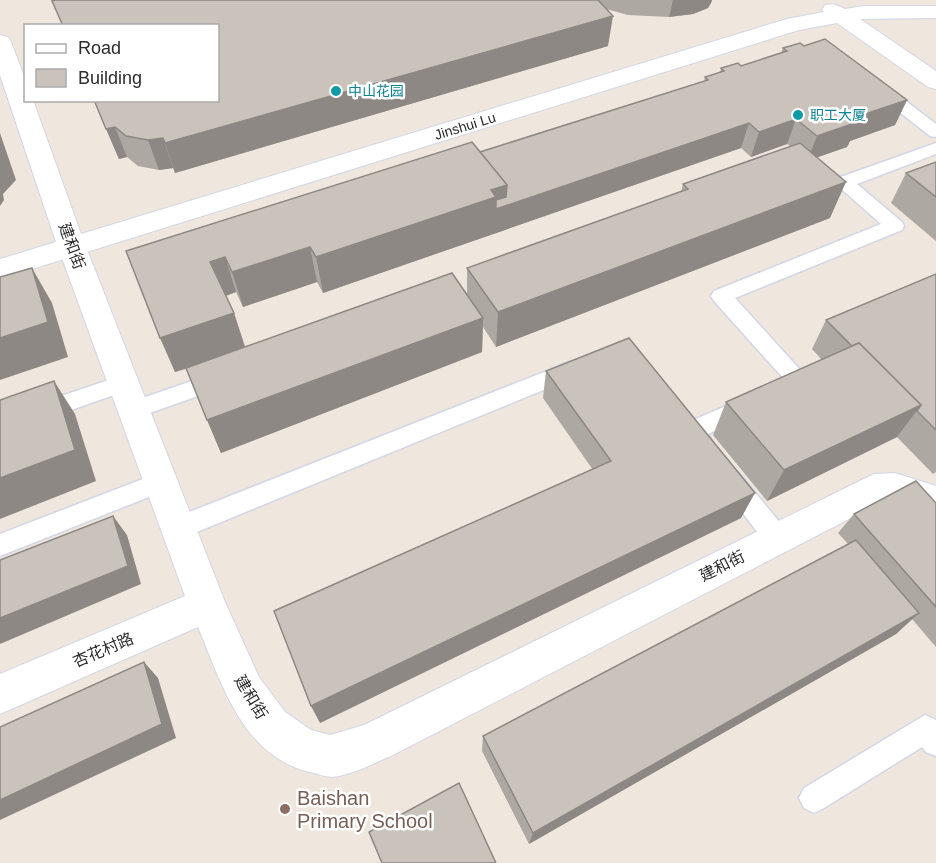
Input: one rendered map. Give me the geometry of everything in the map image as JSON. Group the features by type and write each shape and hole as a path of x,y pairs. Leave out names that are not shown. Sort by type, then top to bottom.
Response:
{"street":[{"path":"819,0 851,9 936,62"},
{"path":"851,9 936,82"},
{"name":"Jinshui Lu","path":"0,269 795,24 851,9 936,12"},
{"name":"建和街","path":"0,42 72,247 207,605 244,691 270,727 302,749 330,756 349,752 378,740 874,489 895,488 936,501"},
{"name":"杏花村路","path":"0,694 207,605"}],"lane":[{"path":"869,81 936,132"},
{"path":"777,538 692,430 800,382 721,296 895,226 844,182 936,148"},
{"path":"178,528 596,360"},
{"path":"0,426 244,370"},
{"path":"0,545 161,482"},
{"path":"814,798 925,729 936,742"}],"building":[{"name":"中山花园","path":"598,0 613,16 165,143 163,138 148,140 126,136 115,127 106,129 95,102 219,102 219,24 62,24 52,1"},
{"path":"825,39 907,100 853,118 858,122 817,136 796,119 759,132 749,123 496,209 496,200 506,197 507,185 480,152 708,80 705,77 724,71 721,68 738,63 741,66 787,51 783,48 800,43 804,46"},
{"path":"472,142 507,185 491,190 496,197 316,257 310,247 232,272 225,257 210,262 234,313 160,338 126,251"},
{"path":"800,143 846,182 498,312 467,268 688,189 683,184"},
{"path":"936,162 936,197 906,173"},
{"path":"32,268 48,322 0,338 0,277"},
{"path":"452,273 483,318 207,420 186,368"},
{"path":"936,274 936,430 917,411 921,405 859,343 852,346 826,320"},
{"path":"629,338 755,493 311,706 274,611 611,461 546,371"},
{"path":"859,343 921,405 784,470 726,402"},
{"path":"54,381 75,450 0,478 0,400"},
{"path":"916,481 936,503 936,607 854,514"},
{"path":"113,516 128,566 0,618 0,560"},
{"path":"856,540 919,613 533,833 483,736"},
{"path":"144,662 162,724 0,800 0,727"},
{"path":"459,783 496,863 382,863 369,832"}],"place":[{"name":"中山花园","path":"336,91"},
{"name":"职工大厦","path":"798,115"},
{"name":"Baishan Primary School","path":"285,809"}]}
